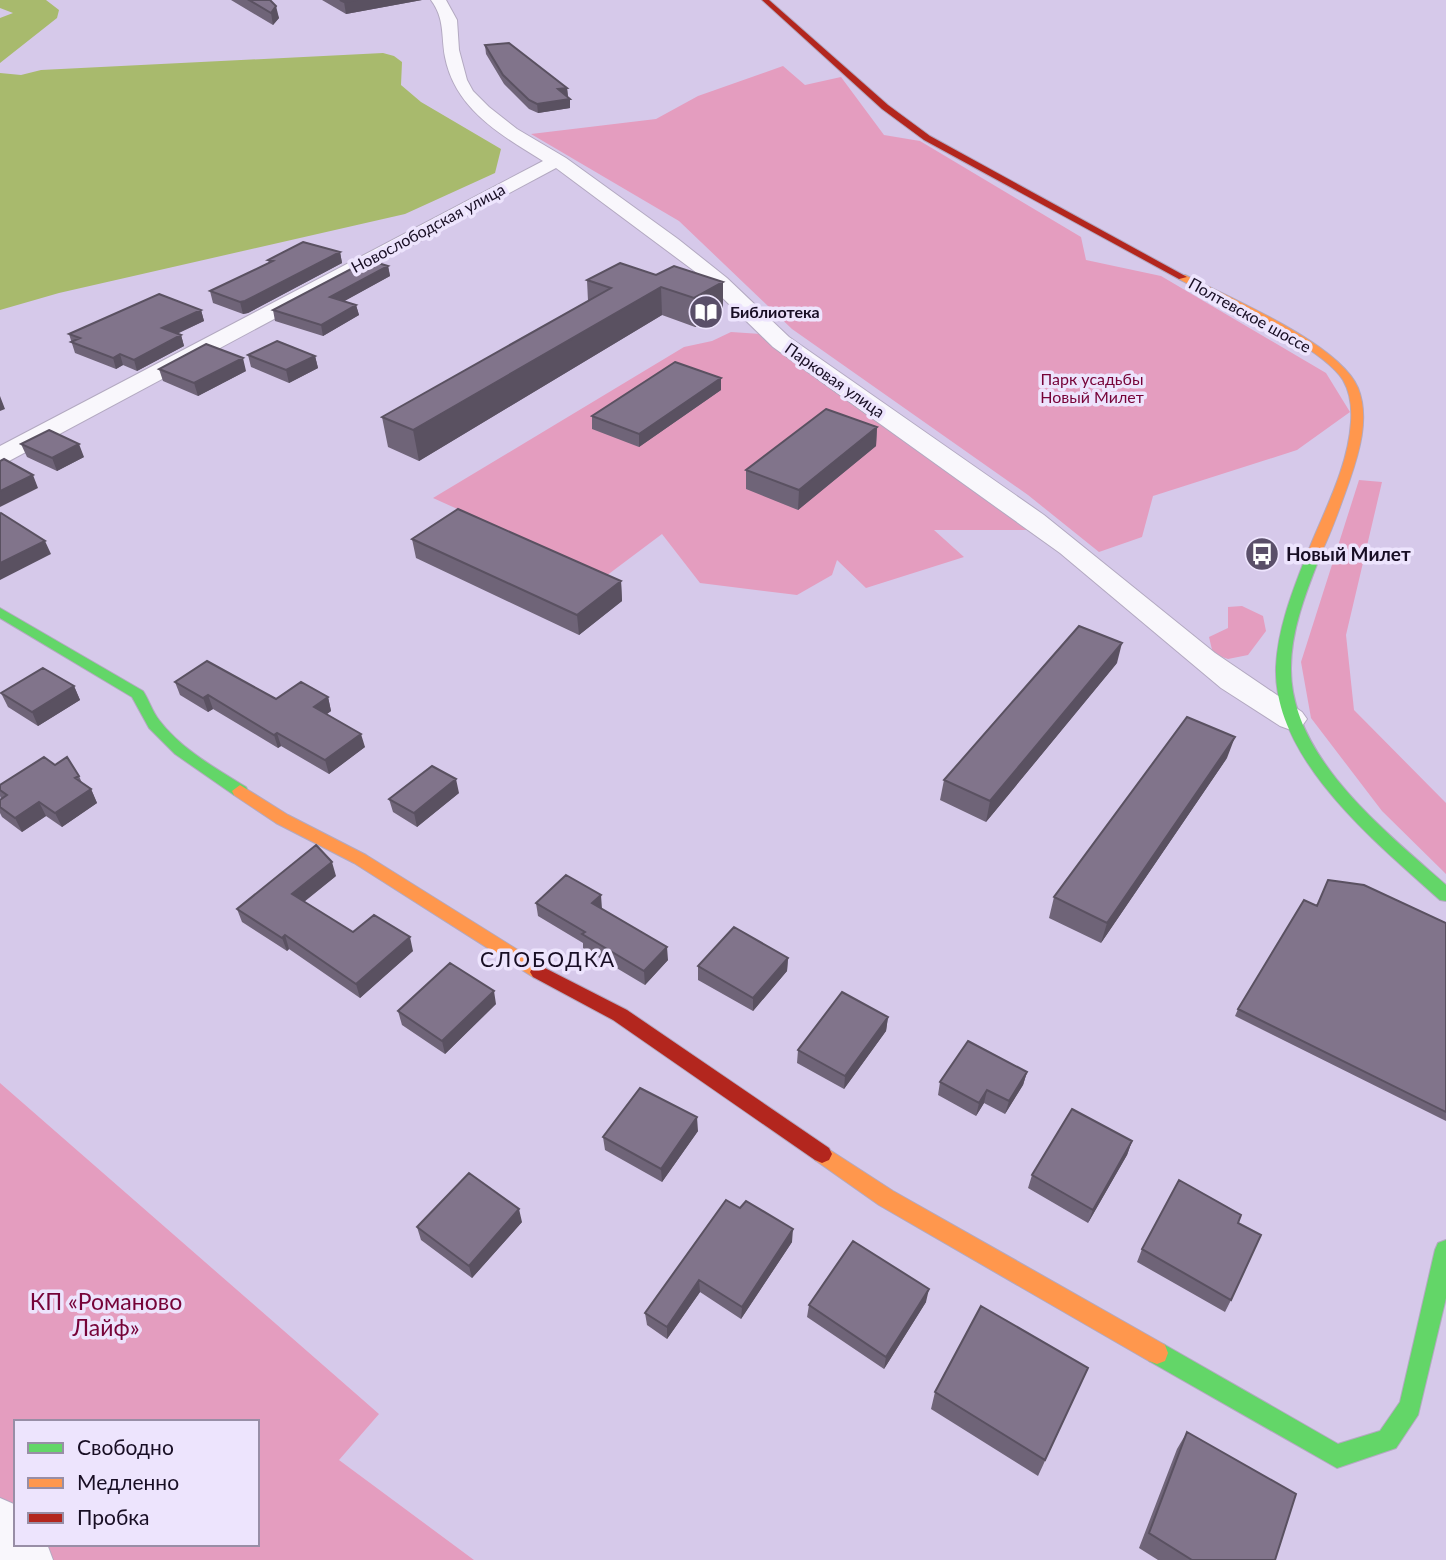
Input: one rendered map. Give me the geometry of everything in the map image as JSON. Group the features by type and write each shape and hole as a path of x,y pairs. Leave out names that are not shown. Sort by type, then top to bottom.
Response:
{"street":[{"name":"Парковая улица","path":"438,0 450,15 452,50 469,96 511,132 560,162 700,265 781,342 1041,525 1219,673 1256,699 1292,719"},
{"name":"Полтевское шоссе","path":"765,0 885,107 927,138 1301,342 1329,361 1349,380 1356,410 1353,447 1301,594 1284,654 1283,681 1292,719 1311,754 1402,855 1446,895"},
{"name":"Новослободская улица","path":"0,456 543,166 560,162"},
{"path":"0,612 138,694 143,712 156,729 214,774 282,819 360,859 526,965 620,1015 886,1198 1337,1456 1388,1440 1410,1407 1446,1250"},
{"path":"0,1524 14,1543"}],"green space":[{"name":"Парк усадьбы Новый Милет","path":"783,66 805,85 841,77 884,135 920,141 1081,237 1086,260 1161,276 1326,373 1350,412 1297,450 1153,496 1142,537 1099,552 1028,495 792,329 679,221 531,134 656,119 698,96"},
{"path":"731,332 761,334 836,392 1030,530 934,530 964,557 866,588 837,560 832,575 797,595 700,583 662,534 606,576 433,498 684,347 712,341"},
{"path":"1359,480 1382,482 1346,635 1354,710 1446,803 1446,874 1382,811 1311,718 1301,662"},
{"path":"1242,606 1263,616 1266,631 1248,655 1228,659 1213,654 1209,637 1228,628 1228,607"},
{"name":"КП «Романово Лайф»","path":"0,1083 379,1414 339,1460 474,1560 0,1560"}],"shaded area":[{"path":"0,0 46,0 59,10 57,18 0,63 0,18 13,13 0,8"},
{"path":"383,53 402,62 401,85 421,102 501,149 495,173 405,214 59,293 0,310 0,73 21,75 41,70"}],"building":[{"path":"249,0 270,0 276,6 271,13"},
{"path":"509,43 567,88 558,89 570,99 537,104 529,100 503,75 485,45"},
{"path":"303,242 340,252 245,301 240,302 210,291 273,261 268,260"},
{"path":"368,260 388,266 330,297 356,305 321,325 273,310"},
{"path":"620,263 656,275 674,266 723,282 694,298 661,287 413,430 382,417 611,288 587,280"},
{"path":"159,294 201,310 162,328 181,335 134,360 120,354 113,358 71,342 80,338 69,334"},
{"path":"277,341 315,356 286,370 248,355"},
{"path":"206,344 243,358 194,383 159,369"},
{"path":"675,362 721,378 639,434 592,416"},
{"path":"826,409 877,427 799,490 746,470"},
{"path":"49,430 79,444 52,458 21,444"},
{"path":"4,459 33,475 0,491 0,461"},
{"path":"458,509 621,581 577,615 412,539"},
{"path":"1,513 45,541 0,563"},
{"path":"1079,626 1122,643 990,801 944,780"},
{"path":"207,661 276,699 301,682 328,697 314,707 361,734 325,760 277,733 274,735 208,695 203,698 175,682"},
{"path":"43,668 74,686 32,712 1,693"},
{"path":"1187,717 1235,737 1107,923 1054,897"},
{"path":"44,757 55,765 67,757 79,776 75,778 91,789 55,813 39,802 15,818 0,807 0,800 7,795 0,790 0,785"},
{"path":"432,766 456,779 414,813 389,799"},
{"path":"316,845 332,862 292,894 353,932 374,915 410,937 356,984 285,935 282,938 237,909"},
{"path":"566,875 601,895 592,903 667,947 644,971 536,903"},
{"path":"1328,880 1364,885 1446,923 1446,1112 1238,1009 1304,900 1317,906"},
{"path":"734,927 788,958 753,998 698,966"},
{"path":"450,963 494,991 442,1041 398,1011"},
{"path":"842,992 888,1017 845,1076 798,1050"},
{"path":"968,1041 1027,1072 1009,1101 987,1090 979,1103 940,1082"},
{"path":"640,1088 697,1117 661,1169 603,1137"},
{"path":"1072,1109 1132,1141 1093,1210 1032,1175"},
{"path":"469,1173 519,1209 469,1266 417,1227"},
{"path":"1179,1180 1241,1215 1238,1223 1261,1235 1231,1300 1142,1249"},
{"path":"726,1200 740,1208 746,1201 793,1229 742,1307 699,1280 667,1327 645,1313"},
{"path":"853,1241 929,1289 886,1357 809,1305"},
{"path":"981,1306 1088,1368 1045,1460 935,1392"},
{"path":"1187,1432 1296,1494 1275,1560 1192,1560 1149,1533"}],"traffic: fast":[{"path":"1314,554 1292,617 1285,650 1284,683 1290,713 1304,743 1346,800 1446,895"},
{"path":"0,612 138,694 144,710 166,738 195,762 240,791"},
{"path":"1157,1353 1337,1456 1388,1440 1410,1407 1446,1250"}],"traffic: slow":[{"path":"1182,277 1294,336 1334,363 1349,381 1357,410 1355,439 1346,472 1314,554"},
{"path":"240,791 282,819 360,859 539,972"},
{"path":"822,1154 886,1198 1157,1353"}],"traffic: jam":[{"path":"765,0 885,107 927,138 1182,277"},
{"path":"539,972 620,1015 822,1154"}],"place":[{"name":"Библиотека","path":"706,312"},
{"name":"Новый Милет","path":"1262,554"}],"district":[{"name":"СЛОБОДКА","path":"548,960"}]}
